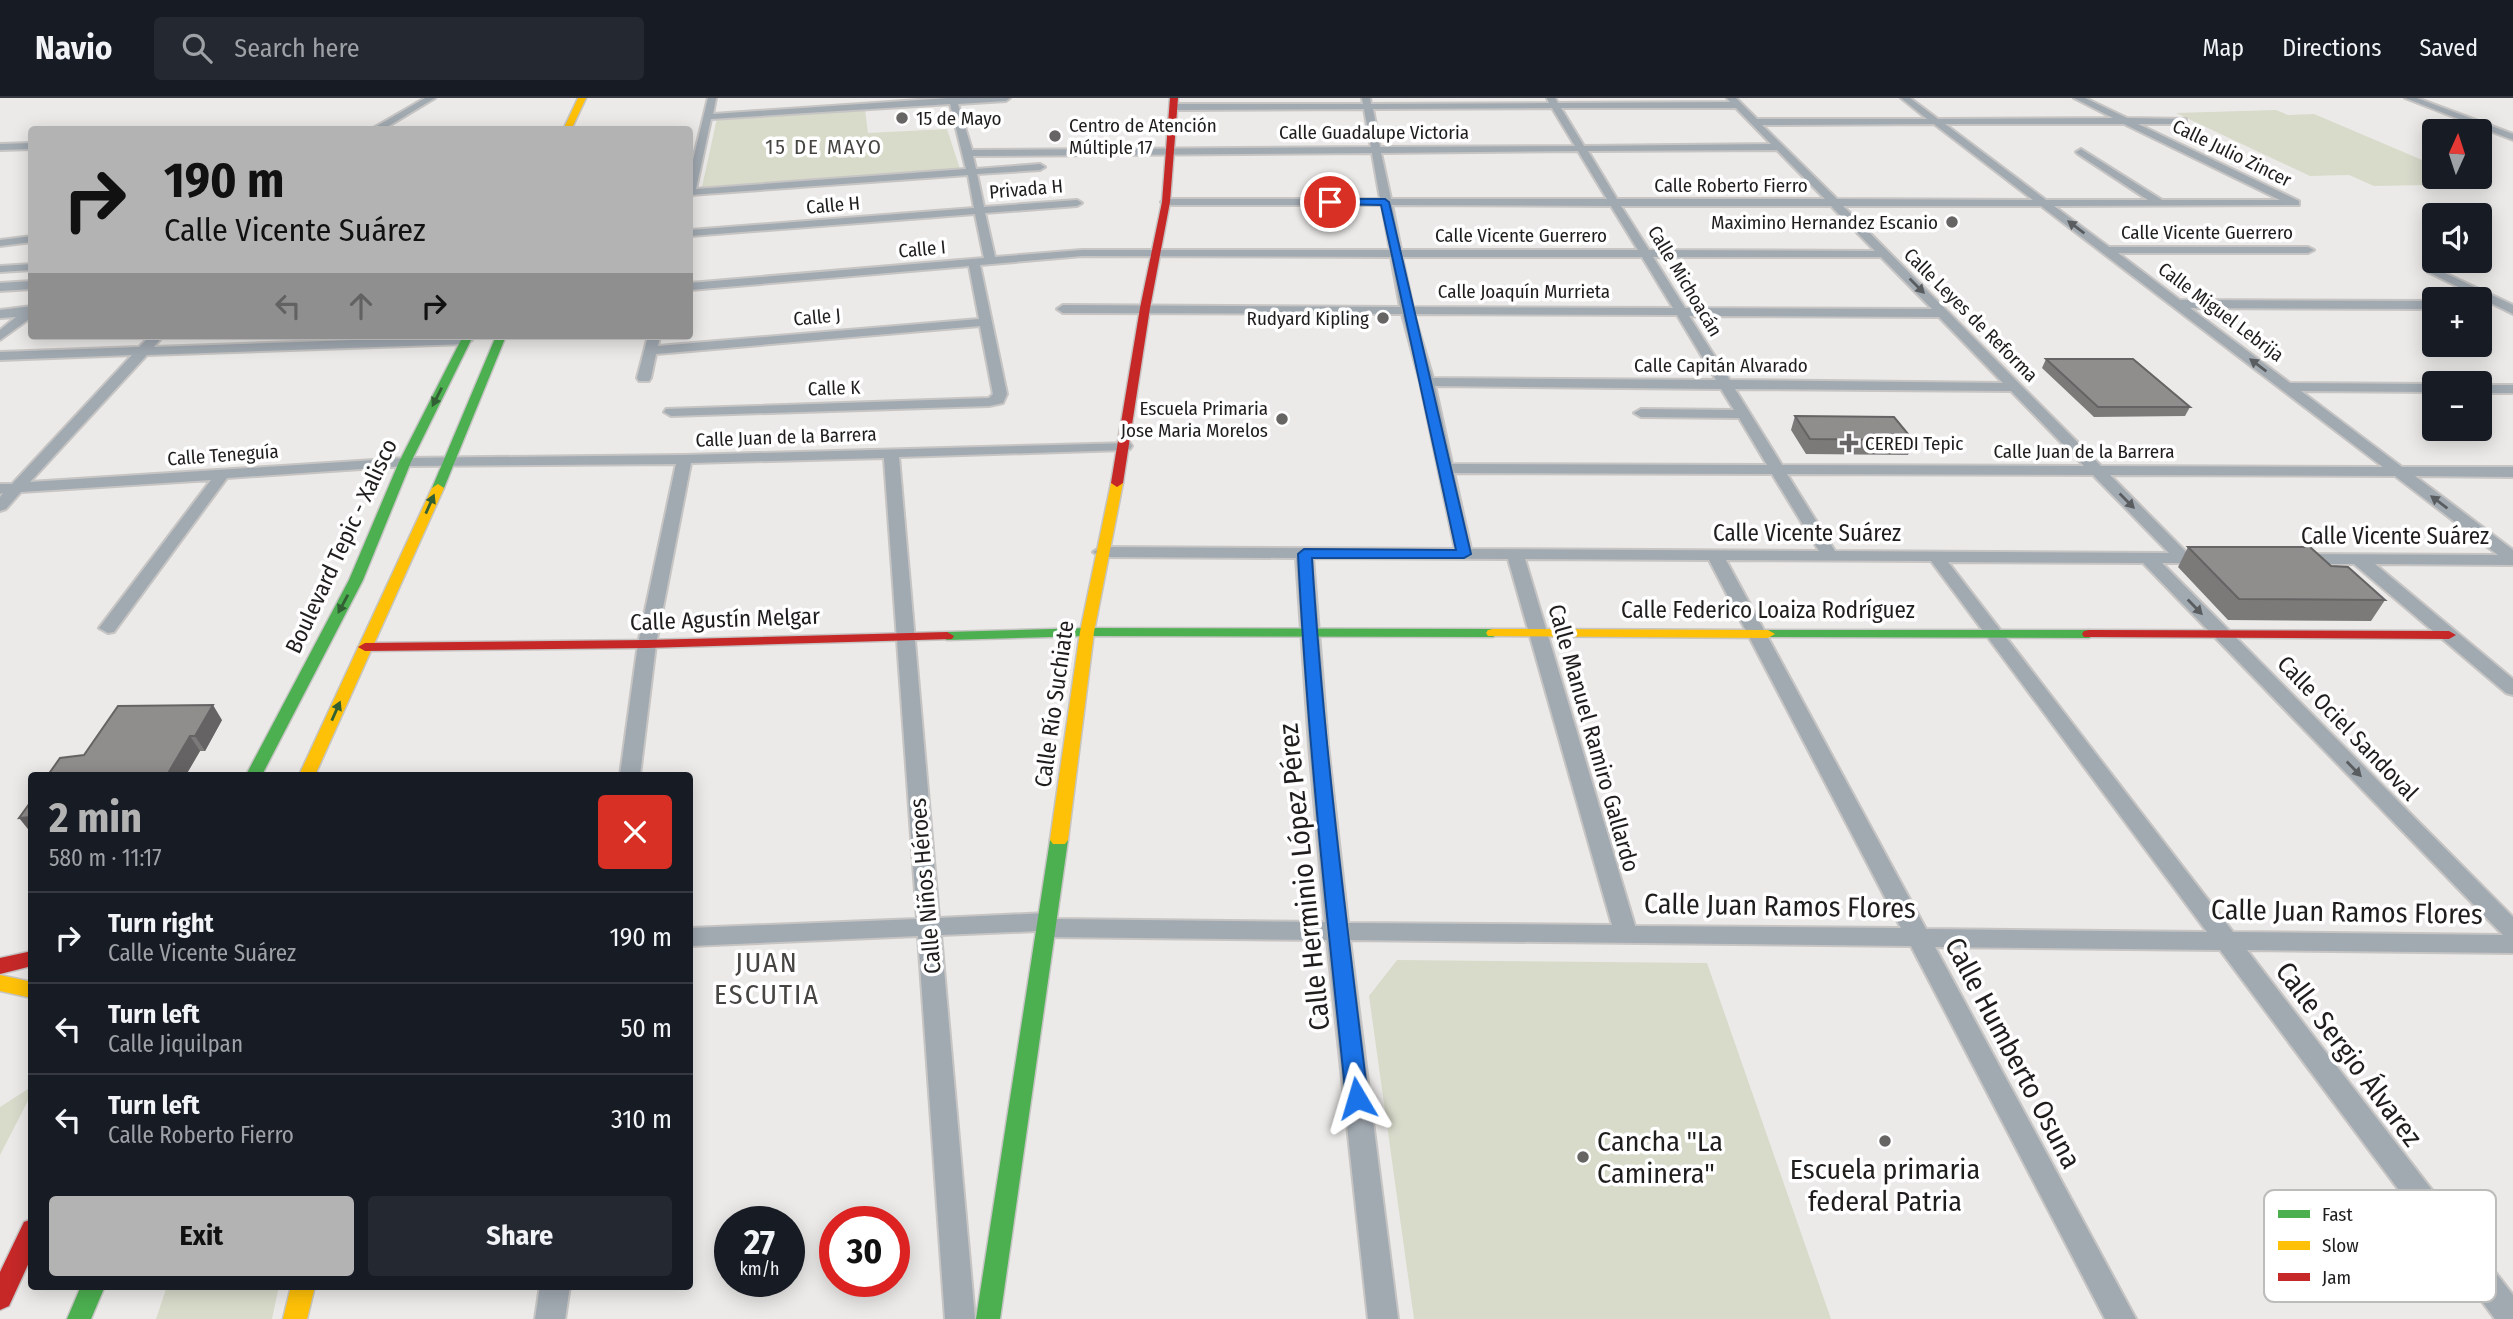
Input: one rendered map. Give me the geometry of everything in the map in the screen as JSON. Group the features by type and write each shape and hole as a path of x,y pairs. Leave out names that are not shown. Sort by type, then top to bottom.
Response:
{"main road":[{"path":"569,126 582,98"},
{"name":"Calle Río Suchiate","path":"988,1319 1047,925 1087,632 1101,552 1125,446 1145,308 1167,202 1174,103"},
{"name":"Boulevard Tepic - Xalisco","path":"256,772 356,580 405,462 466,340"},
{"path":"474,340 484,343 475,364 489,366"},
{"path":"309,772 449,463 499,340"},
{"path":"356,580 367,598 356,641 365,648"},
{"name":"Calle Agustín Melgar","path":"365,648 647,644 1087,632"},
{"name":"Calle Federico Loaiza Rodríguez","path":"1087,632 2449,635"},
{"path":"0,966 28,959"},
{"path":"0,984 28,989"},
{"path":"0,1298 28,1238"},
{"path":"79,1319 91,1290"},
{"path":"295,1319 302,1290"}],"street":[{"path":"381,126 431,98"},
{"path":"693,169 712,98"},
{"path":"707,117 1006,98"},
{"name":"Calle Miguel Lebrija","path":"1905,98 2513,559"},
{"name":"Calle Julio Zincer","path":"2078,98 2295,203"},
{"path":"2409,98 2513,137"},
{"path":"953,100 969,153 970,172 990,261"},
{"path":"1174,103 1735,101"},
{"name":"Calle Leyes de Reforma","path":"1735,101 2183,558"},
{"path":"1367,102 1408,310 1427,382 1464,554"},
{"name":"Calle Michoacán","path":"1553,102 1830,556"},
{"path":"1755,122 2183,121"},
{"path":"693,139 702,138"},
{"path":"0,147 28,146"},
{"name":"Calle Guadalupe Victoria","path":"969,153 1779,147"},
{"path":"2081,152 2160,203"},
{"path":"693,192 1041,167"},
{"name":"Calle Roberto Fierro","path":"1167,202 2295,203"},
{"name":"Privada H","path":"978,211 1077,203"},
{"name":"Calle H","path":"693,233 978,211"},
{"path":"0,243 28,239"},
{"name":"Calle Vicente Guerrero","path":"2106,250 2308,250"},
{"name":"Calle Vicente Guerrero","path":"1158,252 1884,254"},
{"name":"Calle I","path":"693,287 1082,253 1158,252"},
{"path":"974,262 987,322"},
{"path":"0,269 28,267"},
{"path":"2438,273 2509,308"},
{"path":"0,287 28,285"},
{"path":"2177,304 2422,305"},
{"name":"Calle Joaquín Murrieta","path":"1063,309 1942,313"},
{"path":"0,314 28,311"},
{"path":"0,336 28,313"},
{"name":"Calle J","path":"650,351 987,322"},
{"name":"Calle K","path":"671,412 998,400 1000,394 987,322"},
{"path":"0,506 8,489 153,340"},
{"path":"0,356 417,340"},
{"path":"644,378 653,340"},
{"name":"Calle Capitán Alvarado","path":"1427,382 2015,387"},
{"path":"2287,387 2422,388"},
{"path":"2492,389 2513,389"},
{"path":"1641,413 1743,414"},
{"name":"Calle Juan de la Barrera","path":"449,463 1125,446"},
{"name":"Calle Niños Héroes","path":"891,453 960,1319"},
{"path":"630,772 647,644 684,459"},
{"name":"Calle Teneguía","path":"8,489 405,462 449,463"},
{"name":"Calle Juan de la Barrera","path":"1446,468 2513,472"},
{"path":"108,628 222,475"},
{"name":"Calle Vicente Suárez","path":"1101,552 2224,558"},
{"name":"Calle Herminio López Pérez","path":"1304,554 1338,932 1382,1319"},
{"name":"Calle Manuel Ramiro Gallardo","path":"1515,555 1626,934"},
{"name":"Calle Humberto Osuna","path":"1715,555 2121,1319"},
{"name":"Calle Sergio Álvarez","path":"1936,557 2414,1190"},
{"name":"Calle Ociel Sandoval","path":"2148,558 2513,931"},
{"name":"Calle Vicente Suárez","path":"2277,559 2513,559"},
{"path":"2358,559 2513,689"},
{"name":"Calle Juan Ramos Flores","path":"693,937 1047,925 1338,932 2513,944"},
{"path":"550,1319 554,1290"},
{"name":"Calle Sergio Álvarez","path":"2496,1298 2512,1319"}],"green space":[{"path":"865,109 868,133 947,129 960,169 702,187 717,118"},
{"path":"2276,110 2288,115 2314,114 2422,160 2422,185 2374,186 2349,175 2310,176 2176,113"},
{"name":"Cancha \"La Caminera\"","path":"1397,960 1707,963 1831,1319 1414,1319 1369,996"},
{"path":"28,1089 28,1101 0,1155 0,1107"},
{"path":"166,1290 278,1290 272,1319 156,1319"}],"building":[{"path":"2046,359 2133,359 2190,407 2098,407"},
{"path":"1795,416 1894,417 1913,440 1810,439"},
{"path":"2188,547 2310,547 2331,566 2348,567 2385,600 2239,599"},
{"path":"213,705 195,736 190,736 169,772 50,772 60,758 84,755 118,706"},
{"path":"28,806 28,817 19,818"}],"traffic: fast":[{"path":"256,772 356,580 405,462 466,340"},
{"path":"438,488 499,340"},
{"path":"947,636 1087,632 1493,633"},
{"path":"1768,634 2089,634"},
{"path":"988,1319 1059,840"},
{"path":"79,1319 91,1290"}],"traffic: slow":[{"path":"569,126 582,98"},
{"path":"1059,840 1087,632 1117,483"},
{"path":"308,772 438,488"},
{"path":"1493,633 1768,634"},
{"path":"0,983 28,989"},
{"path":"295,1319 302,1290"}],"traffic: jam":[{"path":"1117,483 1145,308 1166,202 1174,98"},
{"path":"2089,634 2449,635"},
{"path":"365,647 647,644 947,636"},
{"path":"0,966 28,959"},
{"path":"0,1298 28,1238"}],"place":[{"name":"15 de Mayo","path":"902,118"},
{"name":"Centro de Atención Múltiple 17","path":"1055,136"},
{"name":"Maximino Hernandez Escanio","path":"1952,222"},
{"name":"Rudyard Kipling","path":"1383,318"},
{"name":"Escuela Primaria Jose Maria Morelos","path":"1282,419"},
{"name":"CEREDI Tepic","path":"1849,443"},
{"name":"Escuela primaria federal Patria","path":"1885,1141"},
{"name":"Cancha \"La Caminera\"","path":"1583,1157"}],"district":[{"name":"15 DE MAYO","path":"824,147"},
{"name":"JUAN ESCUTIA","path":"767,978"}],"route":[{"path":"1330,202 1385,202 1464,554 1304,554 1338,932 1357,1098"}]}
